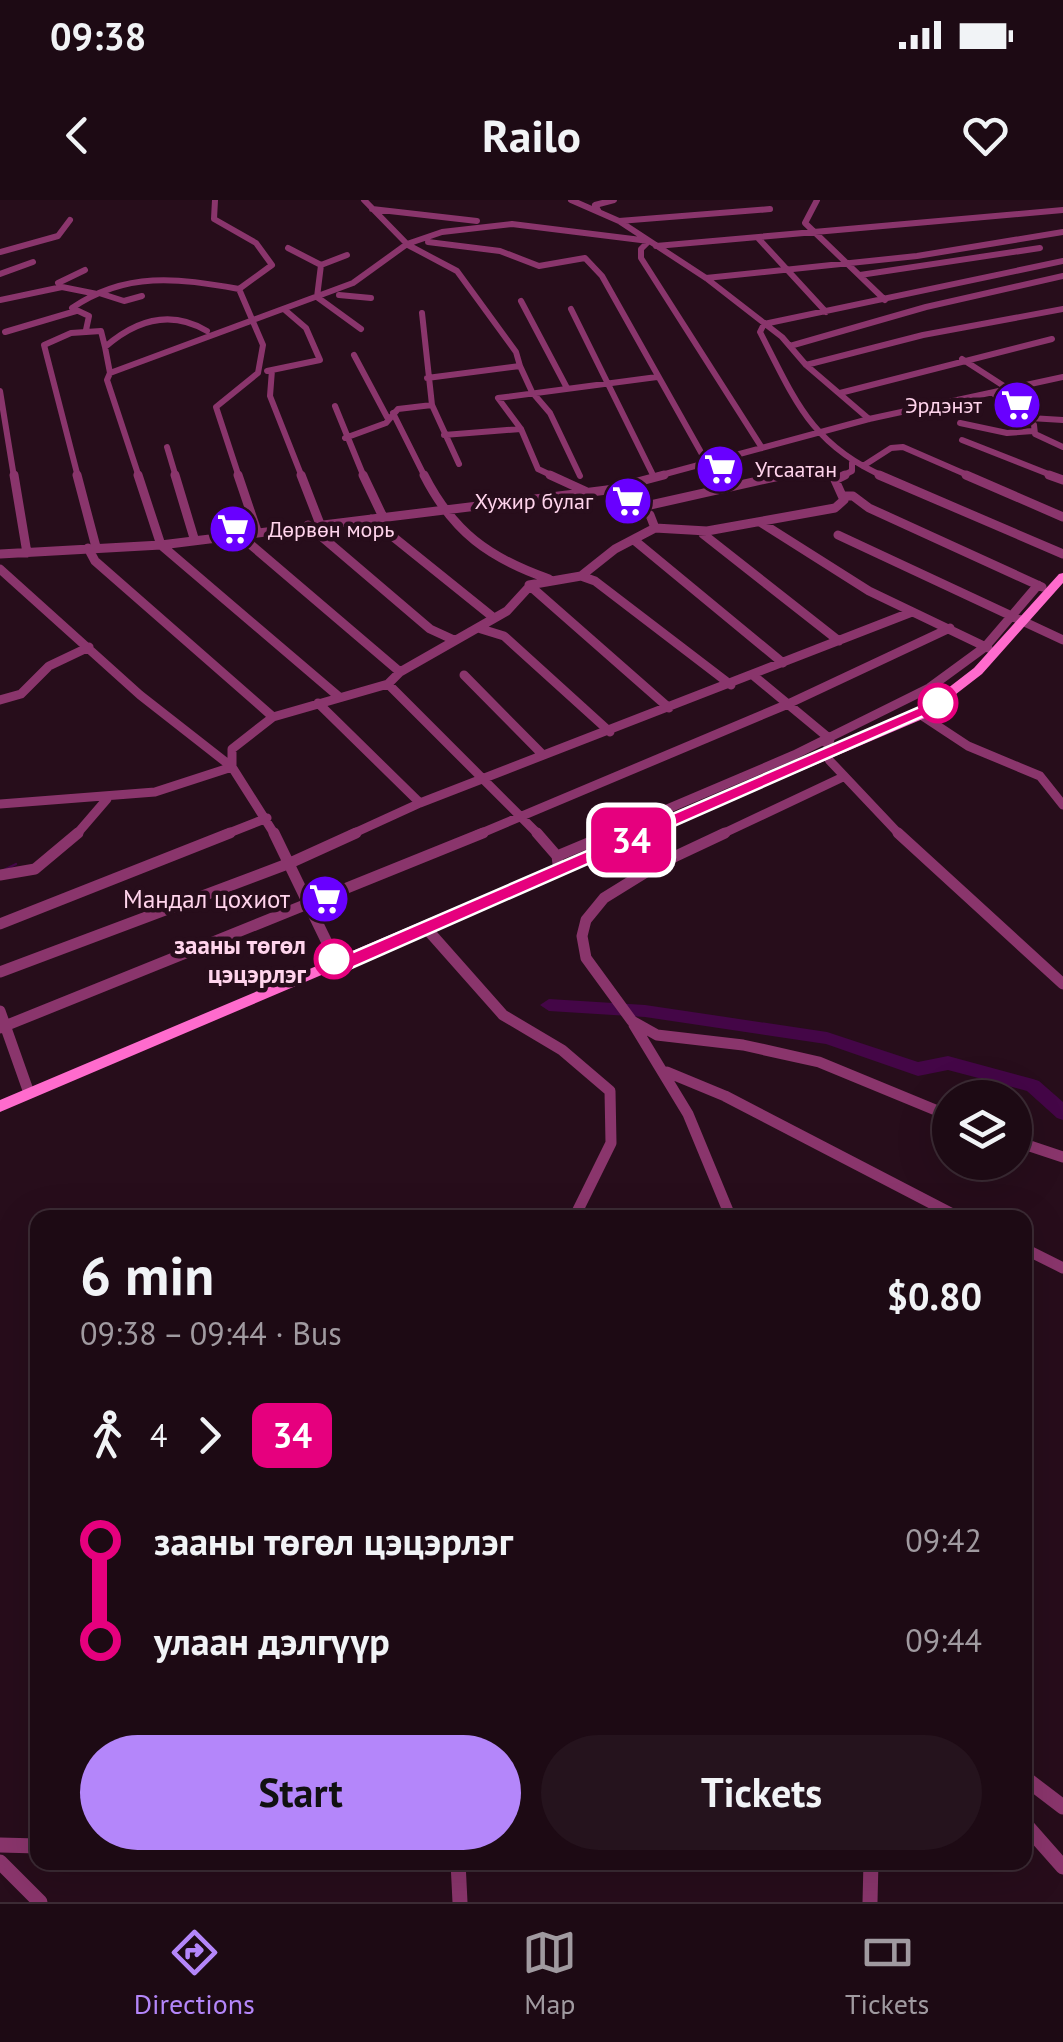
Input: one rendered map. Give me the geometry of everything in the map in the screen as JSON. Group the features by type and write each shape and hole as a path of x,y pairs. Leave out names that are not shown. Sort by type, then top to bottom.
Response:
{"main road":[{"path":"0,1106 426,928 558,863 921,714 957,692 1019,618 1054,586"}],"street":[{"path":"86,330 89,316 72,308 98,294 159,275 239,289 272,265 269,255 236,226 214,219 215,200"},
{"path":"364,200 412,244 457,270 516,352 532,392 550,412 580,476"},
{"path":"570,200 619,221 706,278 790,346 806,366 869,418"},
{"path":"599,212 595,204 614,200"},
{"path":"733,200 737,210"},
{"path":"816,200 803,220 885,300"},
{"path":"372,209 652,244 1063,210"},
{"path":"619,221 770,209"},
{"path":"0,252 58,236 70,220"},
{"path":"110,373 206,331 285,310 367,277 412,244 467,227 522,226"},
{"path":"706,278 1063,232"},
{"path":"758,238 826,312"},
{"path":"412,244 461,243 539,266 585,258 602,276 707,463"},
{"path":"652,244 641,249 641,258 762,448"},
{"path":"288,248 321,265 348,254"},
{"path":"860,275 1040,248"},
{"path":"764,324 1063,261"},
{"path":"0,274 34,262"},
{"path":"319,297 321,265"},
{"path":"0,300 85,270"},
{"path":"790,346 926,307 1063,276"},
{"path":"35,290 79,288 124,302 142,296"},
{"path":"239,289 262,345 258,373"},
{"path":"319,297 351,292 372,298"},
{"path":"319,297 361,330"},
{"path":"521,301 567,388"},
{"path":"570,309 653,475"},
{"path":"257,530 216,407 258,373 320,360 306,328 285,310"},
{"path":"806,366 923,335 1063,310"},
{"path":"5,332 76,311"},
{"path":"422,313 432,405 459,464"},
{"path":"105,347 124,328 156,319 192,322 206,331"},
{"path":"764,324 760,334 767,349 816,433 852,462 1063,554"},
{"path":"274,717 94,561 44,345 53,338 86,330 101,331 110,373 107,380 161,545 338,696"},
{"path":"840,392 1052,338"},
{"path":"354,355 444,512 501,562 549,578"},
{"path":"962,359 1010,390"},
{"path":"427,378 520,366"},
{"path":"272,370 270,396 320,524"},
{"path":"588,493 538,470 520,430 498,398 657,377"},
{"path":"0,554 161,545 237,532 444,512 607,490 869,418 1063,377"},
{"path":"0,391 27,553"},
{"path":"994,394 1030,418 1063,420"},
{"path":"390,415 432,405"},
{"path":"335,406 345,438 384,517"},
{"path":"345,438 386,423 390,415"},
{"path":"1033,431 1042,420"},
{"path":"960,423 1006,433 1033,431 1063,447"},
{"path":"444,434 520,430"},
{"path":"962,440 1063,480"},
{"path":"167,447 194,538"},
{"path":"863,466 891,448 902,448 1063,518"},
{"path":"581,576 616,548 654,528 707,531 832,509 843,503 835,480 852,471 852,462"},
{"path":"637,508 787,474"},
{"path":"607,490 617,500 650,515 654,528"},
{"path":"843,496 851,495 869,508 1054,586"},
{"path":"372,519 494,618"},
{"path":"760,522 852,581 991,650"},
{"path":"308,526 430,629 454,640"},
{"path":"707,531 703,534 840,640"},
{"path":"237,532 400,672"},
{"path":"838,535 1063,640"},
{"path":"634,540 783,663"},
{"path":"0,569 182,731 232,767 267,818 290,862 334,957 331,969"},
{"path":"232,767 232,749 274,717 388,684 400,672 508,612 528,588 549,578 581,576 596,581 730,685"},
{"path":"528,588 669,708"},
{"path":"0,972 290,862 482,778 610,732 912,612"},
{"path":"478,628 504,636 610,732"},
{"path":"4,1027 788,704 950,628"},
{"path":"0,700 21,694 49,666 89,647"},
{"path":"388,684 520,815 558,863 866,720 991,650"},
{"path":"464,675 543,755"},
{"path":"754,676 828,738"},
{"path":"318,703 420,804"},
{"path":"921,714 968,746 1040,776 1063,805"},
{"path":"866,720 880,733"},
{"path":"828,738 826,755 843,777 1063,984"},
{"path":"0,804 90,795 107,799 186,784 232,767"},
{"path":"725,1210 716,1197 704,1149 667,1072 586,958 582,945 586,920 604,898 659,864 843,777"},
{"path":"0,875 13,876 57,858 107,799"},
{"path":"0,924 267,818"},
{"path":"426,928 503,1015 562,1050 610,1091 614,1141 607,1165 579,1210"},
{"path":"0,1010 30,1094"},
{"path":"632,1020 657,1035 743,1045 818,1062 932,1109"},
{"path":"667,1072 725,1096 945,1210"},
{"path":"1032,1146 1063,1156"},
{"path":"1032,1253 1063,1268"},
{"path":"1032,1783 1063,1806"},
{"path":"1032,1832 1063,1867"},
{"path":"0,1845 30,1846"},
{"path":"0,1862 40,1902"},
{"path":"458,1870 460,1902"},
{"path":"870,1902 872,1870"}],"waterway":[{"path":"4,870 16,864"},
{"path":"549,1005 645,1011 827,1038 918,1069 948,1063 1033,1086 1063,1113"}],"bus line":[{"name":"34","path":"334,959 331,969 900,724 938,703"}],"place":[{"name":"Эрдэнэт","path":"1017,405"},
{"name":"Угсаатан","path":"720,469"},
{"name":"Хужир булаг","path":"628,501"},
{"name":"Дөрвөн морь","path":"233,529"},
{"name":"Мандал цохиот","path":"325,899"},
{"name":"зааны төгөл цэцэрлэг","path":"334,959"}]}
